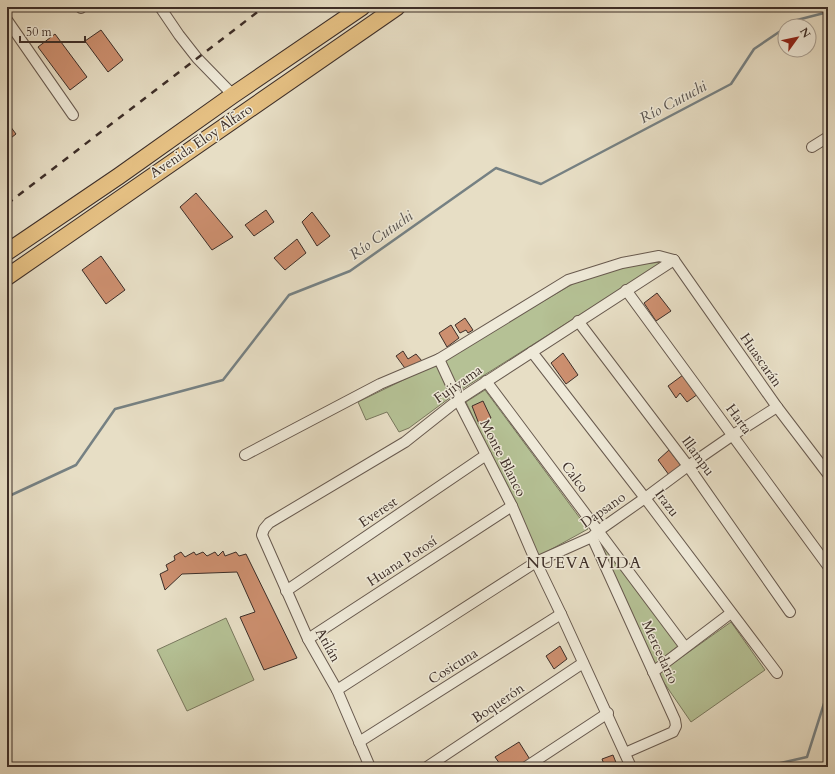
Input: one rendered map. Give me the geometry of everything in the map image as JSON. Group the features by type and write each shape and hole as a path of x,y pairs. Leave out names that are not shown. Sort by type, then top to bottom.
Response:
{"main road":[{"name":"Avenida Eloy Alfaro","path":"7,251 119,176 233,95 362,7"},
{"name":"Avenida Eloy Alfaro","path":"7,277 396,7"}],"street":[{"path":"160,7 197,58 233,95"},
{"path":"7,20 73,115"},
{"path":"812,147 828,137"},
{"path":"245,455 380,384 439,359 568,280 622,263 659,256 674,260"},
{"name":"Fujiyama","path":"262,535 264,529 269,523 405,442 458,400 486,381 674,260"},
{"name":"Huascarán","path":"674,260 777,407 828,474"},
{"name":"Harta","path":"626,290 828,566"},
{"name":"Illampu","path":"578,321 688,466 790,612"},
{"name":"Irazu","path":"532,352 645,498 777,673"},
{"name":"Monte Blanco","path":"439,359 458,400 512,506 536,562 632,767"},
{"name":"Calco","path":"486,381 595,534 685,647"},
{"name":"Dapsano","path":"337,690 536,562 595,534 688,466 777,407"},
{"name":"Everest","path":"286,591 486,456"},
{"name":"Huana Potosí","path":"308,639 512,506"},
{"name":"Mercedario","path":"595,534 653,672 675,720 676,726 673,732 625,753"},
{"name":"Atilán","path":"262,535 308,639 337,690 370,767"},
{"path":"653,672 731,613"},
{"name":"Cosicuna","path":"359,742 561,614"},
{"name":"Boquerón","path":"428,767 584,663"},
{"path":"526,767 608,713"}],"green space":[{"path":"664,262 459,391 409,428 399,432 387,412 366,420 358,402 434,365 583,278 625,265"},
{"path":"485,390 588,529 539,556 466,402"},
{"path":"603,543 678,646 655,664 601,545"},
{"path":"226,618 254,680 187,711 157,650"},
{"path":"731,622 765,670 691,722 658,674"}],"building":[{"path":"101,30 123,60 108,72 85,41"},
{"path":"55,34 87,77 70,90 38,47"},
{"path":"7,122 16,134 7,141"},
{"path":"196,193 233,237 212,250 180,207"},
{"path":"266,210 274,222 254,236 245,225"},
{"path":"312,212 330,236 317,246 302,222"},
{"path":"297,239 306,253 285,270 274,258"},
{"path":"101,256 125,290 106,304 82,270"},
{"path":"657,293 671,311 656,321 644,303"},
{"path":"465,318 473,330 468,333 466,330 460,333 455,325"},
{"path":"451,325 459,338 447,347 439,333"},
{"path":"403,351 408,359 416,354 422,361 407,371 396,356"},
{"path":"563,353 578,375 566,384 551,363"},
{"path":"683,375 698,394 687,402 680,393 676,398 668,386"},
{"path":"483,401 491,418 479,424 472,406"},
{"path":"669,450 682,467 669,475 658,460"},
{"path":"223,551 225,556 236,552 239,556 246,554 297,658 264,670 240,617 255,612 237,572 182,574 165,590 160,574 168,570 166,565 175,560 174,556 181,552 185,557 194,552 196,555 203,552 207,556 215,552 218,556"},
{"path":"560,646 567,659 554,669 546,656"},
{"path":"519,742 531,761 522,767 502,767 495,757"},
{"path":"613,755 617,765 605,767 602,759"}],"waterway":[{"name":"Río Cutuchi","path":"805,18 828,12"},
{"name":"Río Cutuchi","path":"7,497 76,465 115,409 223,380 289,295 350,271 496,168 541,184 731,84 754,49 777,33"},
{"path":"763,767 807,757 828,691"},
{"path":"684,767 717,767"}],"railway":[{"path":"7,204 264,7"}],"district":[{"name":"NUEVA VIDA","path":"584,563"}]}
